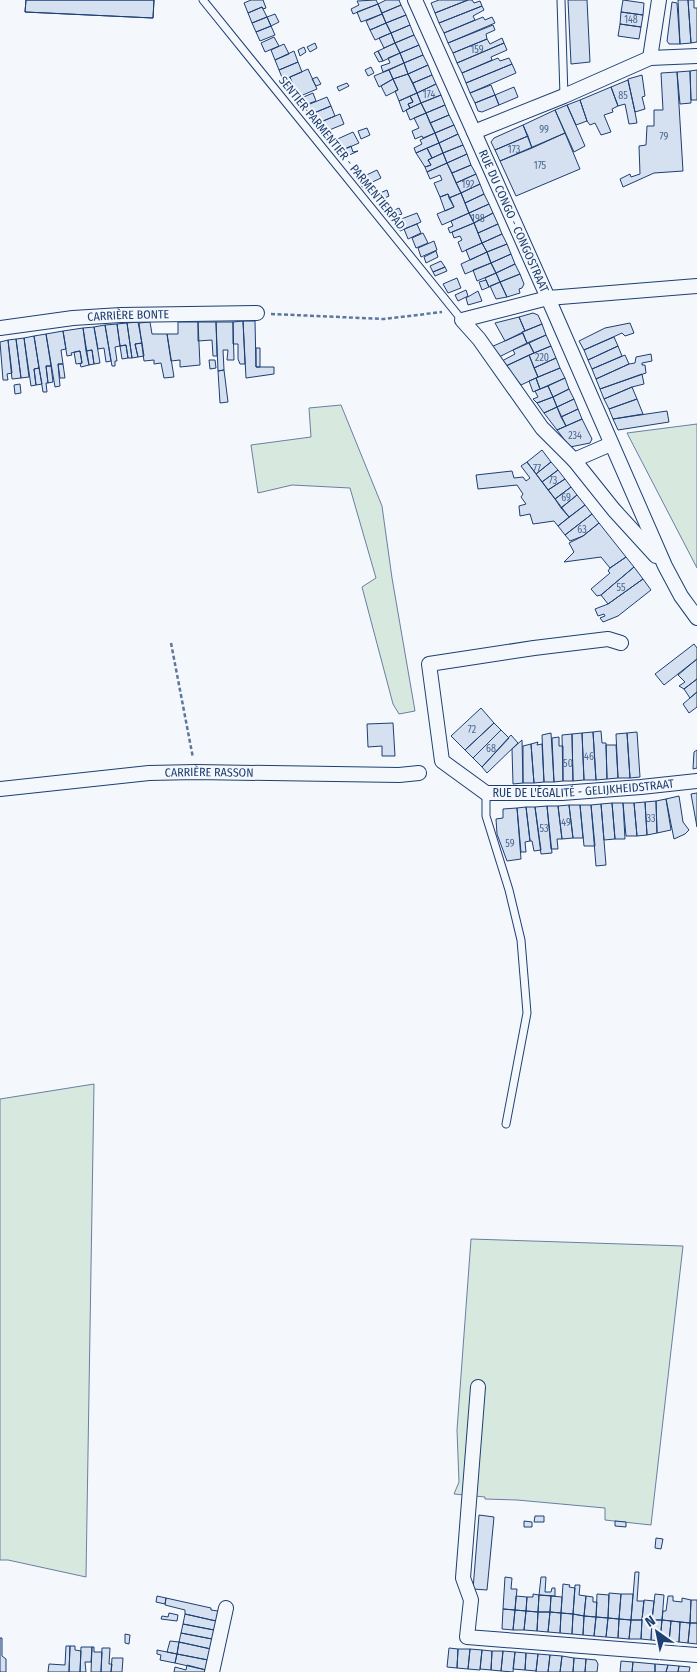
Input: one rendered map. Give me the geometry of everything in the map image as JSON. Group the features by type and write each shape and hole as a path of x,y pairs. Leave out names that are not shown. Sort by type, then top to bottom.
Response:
{"street":[{"name":"RUE DU CONGO - CONGOSTRAAT","path":"415,0 665,566"},
{"path":"650,58 658,0"},
{"path":"474,132 564,96 650,58 697,56"},
{"path":"458,315 548,298 697,286"},
{"name":"CARRIÈRE BONTE","path":"0,328 73,318 121,314 257,314"},
{"path":"458,315 479,339 542,428 574,460 614,510 665,566 681,596 697,618"},
{"path":"574,460 611,444"},
{"name":"RUE DE L'ÉGALITÉ - GELIJKHEIDSTRAAT","path":"621,642 608,639 429,664 442,761 486,793 562,793 641,787 697,780"},
{"name":"CARRIÈRE RASSON","path":"0,789 149,773 399,775 419,773"},
{"path":"478,1387 463,1578 471,1600 466,1637 697,1655"},
{"path":"212,1672 226,1608"}],"lane":[{"name":"SENTIER PARMENTIER - PARMENTIERPAD","path":"203,0 458,315"},
{"path":"562,0 564,96"},
{"path":"486,793 486,816 509,890 521,940 527,1013 506,1124"}],"path":[{"path":"257,314 384,319 458,315"},
{"path":"172,643 196,772"}],"shaded area":[{"path":"341,405 382,506 392,578 415,711 399,714 393,704 362,587 376,578 350,488 292,485 258,493 251,445 311,437 309,408"},
{"path":"697,424 697,568 627,433"},
{"path":"94,1084 86,1577 8,1560 0,1560 0,1099"},
{"path":"471,1239 683,1246 651,1525 605,1520 605,1508 485,1499 485,1497 454,1494 459,1482 457,1430"}],"building":[{"path":"26,0 154,0 153,18 25,12"},
{"path":"26,0 154,0 153,18 25,12"},
{"path":"251,0 263,0 266,8 263,9 262,7 248,13 244,3"},
{"path":"376,0 378,4 353,14 351,9 359,5 357,1"},
{"path":"386,0 399,0 401,5 382,13 378,4"},
{"path":"439,0 468,0 435,13 431,3"},
{"path":"472,0 474,3 480,1 482,6 439,23 435,13"},
{"path":"568,0 587,0 590,62 571,64"},
{"path":"623,0 644,3 643,15 621,12"},
{"path":"678,0 688,0 691,43 680,44"},
{"path":"688,0 694,0 694,8 697,8 697,42 691,43"},
{"path":"672,2 677,3 680,44 669,44 667,41"},
{"path":"378,4 382,14 361,22 357,12"},
{"path":"401,5 406,15 386,23 382,13"},
{"path":"482,6 484,10 473,16 475,20 444,33 439,23"},
{"path":"262,7 267,17 252,23 248,13"},
{"path":"621,12 643,15 641,27 620,24"},
{"path":"275,14 279,22 271,26 267,17"},
{"path":"382,14 386,23 370,30 366,21"},
{"path":"406,15 410,25 391,33 386,23"},
{"path":"267,17 271,26 256,32 252,23"},
{"path":"483,17 485,20 492,17 495,23 448,43 444,33"},
{"path":"386,23 391,33 375,40 370,30"},
{"path":"620,24 641,27 639,39 618,36"},
{"path":"410,25 414,35 395,43 391,33"},
{"path":"493,25 495,30 486,34 487,39 453,53 448,43"},
{"path":"271,26 275,35 260,41 256,32"},
{"path":"391,33 395,43 384,48 379,38"},
{"path":"414,35 419,45 400,53 395,43"},
{"path":"274,37 279,46 265,52 261,43"},
{"path":"502,38 504,43 457,63 453,53 487,39 490,44"},
{"path":"315,43 317,48 310,52 307,47"},
{"path":"395,43 400,53 383,61 378,51"},
{"path":"504,43 507,50 491,57 492,60 462,73 457,63"},
{"path":"284,44 289,54 275,60 271,50"},
{"path":"419,45 423,55 404,63 400,53"},
{"path":"304,47 306,52 300,56 298,50"},
{"path":"294,51 298,62 279,70 275,60"},
{"path":"378,51 383,61 379,62 374,53"},
{"path":"400,53 404,63 383,72 381,66 390,63 388,58"},
{"path":"423,55 428,65 408,74 404,63"},
{"path":"498,58 500,61 509,58 512,64 466,83 462,73"},
{"path":"298,62 302,72 283,80 279,70"},
{"path":"404,63 408,74 393,79 389,70"},
{"path":"512,64 516,73 470,93 466,83"},
{"path":"428,65 432,75 413,83 408,74"},
{"path":"371,67 374,73 368,76 365,70"},
{"path":"308,69 317,89 298,97 290,77"},
{"path":"389,70 393,79 379,87 374,76"},
{"path":"697,70 697,100 691,100 690,71"},
{"path":"690,71 691,103 680,104 677,72"},
{"path":"677,72 683,171 654,173 623,187 620,179 630,174 631,177 640,174 639,146 646,145 647,126 654,126 654,110 663,110 661,73"},
{"path":"408,74 417,93 399,101 395,91 398,90 393,79"},
{"path":"432,75 436,84 417,93 413,83"},
{"path":"642,75 645,96 642,97 645,109 635,112 628,79"},
{"path":"317,77 321,84 316,86 312,79"},
{"path":"393,79 398,90 386,96 381,86"},
{"path":"628,80 637,123 629,124 625,104 618,106 611,87"},
{"path":"347,83 349,86 339,91 337,87"},
{"path":"436,84 441,95 421,103 417,93"},
{"path":"491,85 495,95 475,103 470,93"},
{"path":"514,87 518,97 499,105 495,95"},
{"path":"611,87 618,106 612,109 613,112 604,115 611,132 601,135 595,123 590,125 587,121 580,100"},
{"path":"313,93 316,101 302,106 299,99"},
{"path":"417,93 421,103 410,108 408,104 413,102 410,96"},
{"path":"441,95 445,105 426,113 421,103"},
{"path":"495,95 499,105 482,112 478,111 475,103"},
{"path":"410,96 413,102 408,104 410,108 403,112 399,101"},
{"path":"327,97 331,106 309,115 305,106"},
{"path":"580,100 587,121 576,125 567,105"},
{"path":"421,103 426,113 410,120 406,110"},
{"path":"445,105 449,115 430,123 426,113"},
{"path":"567,105 585,146 574,152 555,110"},
{"path":"331,106 335,116 314,125 309,115"},
{"path":"555,110 565,133 532,148 523,125"},
{"path":"426,113 435,133 415,139 412,131 419,128 414,118"},
{"path":"340,114 344,124 322,133 318,123"},
{"path":"449,115 454,125 435,133 430,123"},
{"path":"454,125 458,134 439,143 435,133"},
{"path":"523,125 528,136 495,150 491,142 494,138"},
{"path":"367,128 370,135 361,139 358,131"},
{"path":"353,132 359,143 336,153 331,142"},
{"path":"435,133 439,143 416,153 414,148 422,144 420,140"},
{"path":"565,133 580,169 516,196 500,161"},
{"path":"458,134 463,145 443,153 439,143"},
{"path":"528,136 532,148 500,161 495,150"},
{"path":"439,143 443,153 432,158 427,148"},
{"path":"463,145 467,154 447,163 443,153"},
{"path":"351,146 353,152 358,151 343,158 340,151"},
{"path":"427,148 432,158 428,160 431,165 425,167 416,153"},
{"path":"443,153 447,163 427,172 425,167 431,165 428,160"},
{"path":"467,154 471,165 452,173 447,163"},
{"path":"447,163 461,193 449,198 448,194 440,197 434,183 442,180 440,175 430,179 427,172"},
{"path":"471,165 476,174 456,183 452,173"},
{"path":"377,170 381,178 362,187 358,179"},
{"path":"476,174 480,184 461,193 456,183"},
{"path":"480,184 484,194 465,203 461,193"},
{"path":"387,190 389,196 376,202 373,196"},
{"path":"461,193 469,213 442,225 437,214 454,207 449,198"},
{"path":"448,194 454,207 445,211 440,197"},
{"path":"484,194 489,204 469,213 465,203"},
{"path":"489,204 493,213 474,223 469,213"},
{"path":"399,208 402,214 390,218 388,213"},
{"path":"417,213 421,222 400,231 396,221"},
{"path":"469,213 474,223 450,233 448,228 453,226 451,221"},
{"path":"493,213 498,224 478,233 474,223"},
{"path":"474,223 482,243 462,252 458,242 462,240 460,236 454,238 452,232"},
{"path":"417,224 421,233 408,239 404,229"},
{"path":"498,224 502,234 482,243 478,233"},
{"path":"423,233 428,243 416,248 412,238"},
{"path":"502,234 507,244 487,252 482,243"},
{"path":"434,241 437,250 421,257 418,248"},
{"path":"482,243 487,252 470,260 466,250"},
{"path":"507,244 511,254 491,263 487,252"},
{"path":"436,251 438,257 426,263 424,257"},
{"path":"487,252 491,263 465,274 461,264"},
{"path":"511,254 515,264 496,273 491,263"},
{"path":"441,261 445,267 433,272 430,266"},
{"path":"491,263 496,273 477,281 473,270"},
{"path":"515,264 520,274 500,282 496,273"},
{"path":"445,267 447,271 435,276 433,272"},
{"path":"496,273 500,282 489,287 485,278"},
{"path":"520,274 524,284 519,289 520,293 507,297 500,282"},
{"path":"457,278 461,288 448,293 443,284"},
{"path":"486,280 489,287 482,290 479,282"},
{"path":"500,282 507,297 496,299 490,286"},
{"path":"466,290 468,296 458,301 455,295"},
{"path":"478,291 482,301 468,305 466,298"},
{"path":"533,313 538,315 542,324 525,331 519,317"},
{"path":"519,317 525,331 505,341 495,323"},
{"path":"243,321 245,364 240,364 238,344 233,344 233,322"},
{"path":"243,321 255,321 256,367 274,367 274,374 246,378"},
{"path":"138,322 142,343 135,344 138,357 132,358 127,323"},
{"path":"150,322 152,334 167,334 174,377 164,378 161,363 154,364 154,360 144,361 139,323"},
{"path":"178,322 198,322 200,365 180,367 180,360 171,361 167,334 178,334"},
{"path":"198,322 216,322 217,356 213,356 212,340 198,341"},
{"path":"216,322 233,322 234,360 227,360 228,350 223,350 224,370 218,371"},
{"path":"127,323 132,358 128,358 126,345 120,346 117,324"},
{"path":"630,323 634,333 625,336 622,333 584,350 579,341 605,328"},
{"path":"117,324 120,346 115,347 117,361 115,361 115,366 112,366 105,325"},
{"path":"542,324 546,335 527,343 522,332"},
{"path":"105,325 111,361 106,362 104,348 98,349 94,327"},
{"path":"94,327 100,363 94,364 92,350 86,351 83,328"},
{"path":"83,328 89,365 81,367 80,351 67,356 63,331"},
{"path":"63,331 66,349 61,350 63,364 58,364 60,386 55,387 46,334"},
{"path":"523,333 527,343 499,357 491,347"},
{"path":"46,334 51,366 46,366 47,392 43,392 34,336"},
{"path":"546,335 551,346 534,353 529,343"},
{"path":"34,336 39,368 34,369 36,385 31,386 24,338"},
{"path":"614,337 618,346 588,360 584,350"},
{"path":"24,338 29,377 21,378 16,339"},
{"path":"16,339 21,378 12,379 8,340"},
{"path":"8,340 12,373 7,374 8,380 3,380 0,342"},
{"path":"142,343 144,356 138,357 135,344"},
{"path":"529,343 534,353 506,366 502,361 515,354 513,350"},
{"path":"126,345 128,358 122,359 120,346"},
{"path":"551,346 556,358 534,368 529,355"},
{"path":"618,346 622,356 592,369 588,360"},
{"path":"256,348 260,348 260,367 256,367"},
{"path":"92,350 94,364 89,365 86,351"},
{"path":"80,351 82,363 76,364 74,352"},
{"path":"651,354 652,361 642,363 642,365 645,365 646,373 600,389 596,379 635,363 636,357"},
{"path":"529,355 538,377 521,385 506,366"},
{"path":"625,355 629,364 596,379 592,369"},
{"path":"556,358 560,368 538,377 534,368"},
{"path":"209,360 215,360 216,368 210,369"},
{"path":"58,364 63,364 65,378 60,378"},
{"path":"46,366 51,366 53,382 48,383"},
{"path":"39,368 42,384 36,385 34,369"},
{"path":"560,368 565,378 540,389 536,378"},
{"path":"224,370 228,402 220,403 218,371"},
{"path":"642,374 644,384 604,399 600,389"},
{"path":"536,378 540,389 533,392 529,381"},
{"path":"565,378 569,389 553,397 548,386"},
{"path":"20,384 21,393 15,394 14,385"},
{"path":"548,386 553,397 537,403 533,399 538,397 535,391"},
{"path":"632,387 637,399 609,409 604,399"},
{"path":"569,389 574,399 557,407 553,397"},
{"path":"553,397 557,407 544,413 537,403"},
{"path":"574,399 578,409 561,417 557,407"},
{"path":"637,399 643,414 613,419 609,409"},
{"path":"557,407 566,426 557,430 544,413"},
{"path":"578,409 582,419 566,426 561,417"},
{"path":"667,411 669,422 618,430 613,419"},
{"path":"582,419 592,439 590,443 570,447 557,430"},
{"path":"542,450 551,462 536,474 527,462"},
{"path":"527,462 569,517 558,526 554,521 533,524 530,514 520,516 519,506 526,504 521,497 523,494 517,485 478,489 476,475 512,471 514,478 523,477 526,481 530,478 521,466"},
{"path":"551,462 558,470 542,482 536,474"},
{"path":"558,470 565,479 548,490 542,482"},
{"path":"565,479 571,487 555,499 548,490"},
{"path":"571,487 577,495 561,508 555,499"},
{"path":"577,495 585,505 569,517 561,508"},
{"path":"585,505 592,514 565,535 558,526"},
{"path":"592,514 599,523 583,536 570,541 565,535"},
{"path":"599,523 626,557 610,568 601,557 564,562 574,552 569,543 583,536"},
{"path":"626,557 634,567 601,595 597,596 591,589 610,573 608,571 610,568"},
{"path":"634,567 643,579 608,604 601,595"},
{"path":"643,579 651,590 618,616 603,622 600,618 605,616 604,614 598,616 595,609 608,604"},
{"path":"694,644 697,648 697,659 664,685 655,674"},
{"path":"697,659 697,679 684,689 679,686 685,682 678,675"},
{"path":"697,679 697,692 690,698 684,689"},
{"path":"697,692 697,707 689,713 683,704"},
{"path":"481,708 494,723 465,750 451,736"},
{"path":"393,723 395,756 382,756 382,746 368,747 367,724"},
{"path":"494,723 501,730 473,758 465,750"},
{"path":"501,730 509,738 482,767 473,758"},
{"path":"601,731 602,743 606,743 607,779 596,780 593,732"},
{"path":"593,732 596,780 584,780 582,733"},
{"path":"637,732 640,777 630,778 627,733"},
{"path":"551,733 554,782 544,782 542,735"},
{"path":"582,733 584,780 573,781 572,734"},
{"path":"627,733 630,778 618,778 616,734"},
{"path":"572,734 573,781 563,781 562,735"},
{"path":"511,735 518,743 487,773 482,767"},
{"path":"559,737 559,746 563,746 563,781 554,782 552,738"},
{"path":"522,740 523,783 513,784 512,749"},
{"path":"538,742 537,745 542,744 544,782 534,783 531,744"},
{"path":"531,744 534,783 523,783 523,746"},
{"path":"606,745 616,745 618,778 607,779"},
{"path":"697,750 697,768 693,769 694,752"},
{"path":"697,793 697,827 691,794"},
{"path":"679,796 683,822 689,830 674,839 666,799"},
{"path":"666,799 671,830 657,833 656,801"},
{"path":"656,801 657,833 647,835 645,802"},
{"path":"645,802 647,835 637,836 634,803"},
{"path":"612,803 623,803 625,839 615,839"},
{"path":"612,803 615,839 604,840 601,804"},
{"path":"623,803 634,803 637,836 626,836"},
{"path":"601,804 606,865 596,866 591,805"},
{"path":"569,805 580,805 583,838 573,838"},
{"path":"569,805 573,838 562,839 558,806"},
{"path":"580,805 591,805 595,846 584,846"},
{"path":"547,806 558,806 562,839 557,839 558,849 551,849"},
{"path":"547,806 552,853 541,854 535,807"},
{"path":"526,807 535,807 541,850 534,851 532,841 530,841"},
{"path":"526,807 530,841 525,842 526,852 521,852 517,808"},
{"path":"517,808 521,859 507,861 497,834 496,819 503,818 503,809"},
{"path":"479,1515 494,1517 487,1590 473,1589"},
{"path":"535,1516 544,1516 544,1522 534,1522"},
{"path":"524,1521 532,1522 532,1527 524,1527"},
{"path":"615,1521 626,1522 626,1527 615,1526"},
{"path":"656,1538 663,1539 661,1549 655,1548"},
{"path":"635,1572 639,1572 637,1601 644,1601 642,1620 631,1620"},
{"path":"505,1577 512,1578 511,1589 517,1589 515,1610 503,1609"},
{"path":"541,1577 546,1577 545,1592 551,1592 552,1588 555,1588 555,1596 539,1595"},
{"path":"563,1584 575,1588 573,1614 561,1613"},
{"path":"575,1585 580,1585 579,1595 586,1596 584,1616 573,1614"},
{"path":"609,1593 621,1594 619,1619 608,1618"},
{"path":"533,1594 539,1595 538,1612 526,1611 527,1597 533,1597"},
{"path":"597,1594 609,1595 608,1618 596,1617"},
{"path":"621,1594 633,1594 631,1620 619,1619"},
{"path":"655,1594 664,1595 662,1620 652,1620"},
{"path":"539,1595 551,1596 550,1612 538,1612"},
{"path":"157,1596 166,1598 165,1604 156,1602"},
{"path":"516,1596 527,1597 526,1611 515,1610"},
{"path":"551,1596 562,1597 561,1613 550,1612"},
{"path":"586,1596 593,1597 593,1602 597,1602 596,1617 584,1616"},
{"path":"668,1596 673,1596 673,1601 682,1602 682,1598 691,1600 690,1623 662,1620 663,1611 666,1611"},
{"path":"166,1598 218,1611 216,1621 185,1614 185,1610 165,1605"},
{"path":"644,1600 654,1601 652,1620 642,1619"},
{"path":"691,1600 697,1600 697,1623 690,1623"},
{"path":"503,1609 515,1610 513,1630 502,1629"},
{"path":"515,1610 526,1611 524,1630 513,1630"},
{"path":"526,1611 538,1612 537,1631 524,1630"},
{"path":"538,1612 550,1612 548,1632 537,1631"},
{"path":"550,1612 561,1613 560,1633 548,1632"},
{"path":"169,1613 178,1615 177,1621 161,1619 162,1616 168,1617"},
{"path":"561,1613 573,1614 572,1634 560,1633"},
{"path":"185,1614 216,1621 214,1630 183,1624"},
{"path":"573,1614 584,1616 583,1635 572,1634"},
{"path":"584,1616 596,1617 594,1636 583,1635"},
{"path":"596,1617 608,1618 606,1637 594,1636"},
{"path":"608,1618 619,1619 618,1638 606,1637"},
{"path":"619,1619 631,1620 629,1639 618,1638"},
{"path":"642,1619 652,1620 651,1640 641,1639"},
{"path":"631,1620 642,1620 641,1639 629,1639"},
{"path":"652,1620 662,1620 660,1641 651,1640"},
{"path":"662,1620 671,1621 669,1642 660,1641"},
{"path":"671,1621 680,1622 679,1642 669,1642"},
{"path":"680,1622 690,1623 688,1643 679,1642"},
{"path":"690,1623 697,1623 697,1644 688,1643"},
{"path":"183,1624 214,1630 212,1639 181,1633"},
{"path":"181,1633 212,1639 211,1649 179,1642"},
{"path":"125,1634 130,1635 129,1644 125,1643"},
{"path":"0,1638 2,1638 2,1656 6,1659 6,1672 0,1672"},
{"path":"170,1641 179,1642 177,1654 167,1652"},
{"path":"179,1642 211,1649 208,1660 177,1654"},
{"path":"66,1646 70,1646 69,1672 48,1672 49,1664 65,1665"},
{"path":"70,1646 75,1646 75,1650 81,1651 80,1672 69,1672"},
{"path":"81,1647 92,1647 91,1662 85,1662 86,1672 80,1672"},
{"path":"92,1647 94,1647 94,1652 102,1652 101,1672 91,1672"},
{"path":"102,1648 110,1648 109,1664 112,1664 111,1672 101,1672"},
{"path":"449,1648 458,1649 457,1668 447,1667"},
{"path":"458,1649 470,1649 468,1669 457,1668"},
{"path":"470,1649 482,1650 480,1670 468,1669"},
{"path":"157,1650 177,1654 175,1663 160,1660 161,1655 157,1654"},
{"path":"482,1650 492,1651 491,1670 480,1669"},
{"path":"492,1651 503,1651 501,1671 491,1670"},
{"path":"503,1651 515,1652 513,1672 501,1671"},
{"path":"515,1652 526,1653 525,1670 513,1669"},
{"path":"526,1653 538,1654 536,1671 525,1670"},
{"path":"177,1654 208,1660 206,1670 175,1663"},
{"path":"538,1654 550,1655 548,1672 536,1672"},
{"path":"550,1655 562,1656 560,1672 548,1672"},
{"path":"562,1656 574,1658 573,1672 560,1672"},
{"path":"112,1658 123,1658 122,1672 111,1672"},
{"path":"574,1658 586,1659 585,1672 573,1672"},
{"path":"586,1659 596,1660 598,1664 597,1672 585,1672"},
{"path":"621,1661 633,1662 632,1672 620,1672"},
{"path":"633,1662 655,1664 655,1672 632,1672"},
{"path":"655,1664 668,1665 666,1672 655,1672"},
{"path":"187,1665 206,1670 206,1672 174,1672 175,1667 186,1670"},
{"path":"668,1665 679,1666 678,1672 666,1672"},
{"path":"679,1666 690,1667 689,1672 678,1672"}]}
